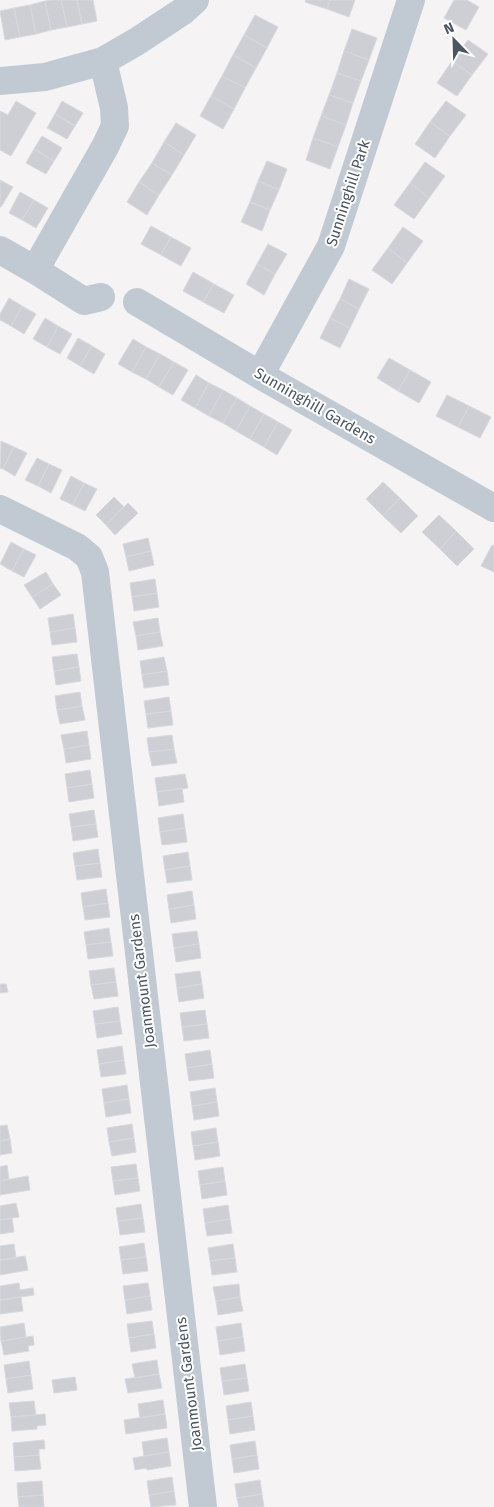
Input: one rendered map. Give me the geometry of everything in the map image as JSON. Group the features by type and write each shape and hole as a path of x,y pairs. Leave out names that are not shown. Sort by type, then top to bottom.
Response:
{"street":[{"path":"0,81 44,77 103,61 152,32 183,11 195,0"},
{"name":"Sunninghill Park","path":"260,375 332,246 411,0"},
{"path":"35,270 115,126 114,108 103,61"},
{"path":"0,250 84,301 101,297"},
{"name":"Sunninghill Gardens","path":"137,302 260,375 494,508"},
{"name":"Joanmount Gardens","path":"0,509 77,548 89,557 95,572 203,1507"}],"building":[{"path":"61,0 67,27 51,30 45,1"},
{"path":"61,0 77,0 82,24 67,27"},
{"path":"77,0 93,0 97,21 82,24"},
{"path":"306,0 330,0 327,9 305,2"},
{"path":"330,0 355,0 349,17 327,9"},
{"path":"454,0 467,0 479,7 466,30 444,18"},
{"path":"45,1 51,30 36,34 30,5"},
{"path":"30,5 36,34 20,37 14,8"},
{"path":"14,8 20,37 5,40 0,11"},
{"path":"255,15 278,27 267,48 244,35"},
{"path":"352,29 377,38 369,60 344,51"},
{"path":"244,35 267,48 256,68 233,55"},
{"path":"468,40 488,54 472,75 452,61"},
{"path":"344,51 369,60 361,81 337,73"},
{"path":"233,55 256,68 245,88 222,76"},
{"path":"452,61 472,75 457,96 437,83"},
{"path":"337,73 361,81 353,103 329,95"},
{"path":"222,76 245,88 234,109 211,96"},
{"path":"329,95 353,103 346,125 321,116"},
{"path":"211,96 234,109 223,129 200,116"},
{"path":"16,101 36,113 11,156 0,150 0,111 8,115"},
{"path":"62,101 83,113 75,126 55,114"},
{"path":"446,101 466,115 450,136 430,122"},
{"path":"55,114 75,126 67,139 47,128"},
{"path":"321,116 346,125 338,147 313,138"},
{"path":"430,122 450,136 435,158 415,144"},
{"path":"176,123 196,135 184,155 164,142"},
{"path":"42,136 62,148 54,161 34,149"},
{"path":"313,138 338,147 330,169 306,160"},
{"path":"164,142 184,155 172,175 152,163"},
{"path":"34,149 54,161 46,174 26,163"},
{"path":"267,161 287,169 279,190 258,181"},
{"path":"425,162 445,176 429,198 410,183"},
{"path":"152,163 172,175 159,195 139,182"},
{"path":"0,180 13,187 1,207 0,207"},
{"path":"258,181 279,190 270,210 250,202"},
{"path":"139,182 159,195 147,215 127,202"},
{"path":"410,183 429,198 414,219 394,205"},
{"path":"20,192 34,200 22,220 9,213"},
{"path":"34,200 48,208 36,228 22,220"},
{"path":"250,202 270,210 262,231 241,222"},
{"path":"151,226 171,237 161,255 141,244"},
{"path":"403,227 423,241 407,263 388,248"},
{"path":"171,237 191,248 181,266 161,255"},
{"path":"268,244 287,254 275,274 257,264"},
{"path":"388,248 407,263 392,284 372,270"},
{"path":"257,264 275,274 264,295 246,284"},
{"path":"193,272 214,284 203,302 183,291"},
{"path":"349,279 369,289 359,309 340,299"},
{"path":"214,284 234,295 224,313 203,302"},
{"path":"9,298 22,306 11,326 0,320 0,314"},
{"path":"340,299 359,309 350,328 330,318"},
{"path":"22,306 36,314 24,334 11,326"},
{"path":"45,318 58,326 47,347 33,339"},
{"path":"330,318 350,328 340,348 320,338"},
{"path":"58,326 72,334 60,354 47,347"},
{"path":"78,338 92,346 80,366 67,358"},
{"path":"133,339 146,347 132,372 118,364"},
{"path":"92,346 105,354 94,374 80,366"},
{"path":"146,347 160,354 146,379 132,372"},
{"path":"160,354 174,362 159,387 146,379"},
{"path":"389,358 410,370 398,391 377,378"},
{"path":"174,362 188,370 173,395 159,387"},
{"path":"410,370 431,382 419,403 398,391"},
{"path":"196,375 209,383 195,408 181,400"},
{"path":"209,383 223,390 209,416 195,408"},
{"path":"223,390 237,398 223,423 209,416"},
{"path":"447,395 469,406 458,427 436,416"},
{"path":"237,398 250,406 236,431 223,423"},
{"path":"250,406 264,414 250,439 236,431"},
{"path":"469,406 491,417 480,438 458,427"},
{"path":"264,414 278,422 264,447 250,439"},
{"path":"278,422 292,430 277,455 264,447"},
{"path":"1,441 14,447 3,469 0,468"},
{"path":"14,447 27,453 15,476 3,469"},
{"path":"37,458 49,464 38,486 25,480"},
{"path":"49,464 62,470 51,493 38,486"},
{"path":"71,476 84,483 73,505 60,499"},
{"path":"383,482 400,498 383,516 366,499"},
{"path":"84,483 97,489 85,511 73,505"},
{"path":"114,497 124,507 106,525 96,515"},
{"path":"400,498 418,516 401,533 383,516"},
{"path":"128,503 138,513 115,535 106,525"},
{"path":"439,515 456,531 440,549 422,532"},
{"path":"456,531 474,549 457,566 440,549"},
{"path":"148,538 151,551 126,557 123,544"},
{"path":"11,542 24,549 12,571 0,564"},
{"path":"492,545 494,546 494,572 481,566"},
{"path":"24,549 36,555 24,577 12,571"},
{"path":"151,551 154,565 129,571 126,557"},
{"path":"46,572 53,584 32,597 24,585"},
{"path":"155,579 157,593 132,597 130,583"},
{"path":"53,584 61,595 40,609 32,597"},
{"path":"157,593 159,607 134,611 132,597"},
{"path":"73,614 75,628 50,632 48,618"},
{"path":"158,618 160,632 136,636 133,622"},
{"path":"75,628 77,642 52,645 50,632"},
{"path":"160,632 163,646 138,650 136,636"},
{"path":"77,654 79,667 54,671 52,657"},
{"path":"164,657 167,671 142,675 140,661"},
{"path":"79,667 81,681 56,685 54,671"},
{"path":"167,671 169,685 144,688 142,675"},
{"path":"80,692 82,706 57,710 55,696"},
{"path":"169,697 171,711 146,714 144,701"},
{"path":"82,706 85,720 60,724 57,710"},
{"path":"171,711 173,725 148,728 146,714"},
{"path":"87,731 89,745 64,749 61,735"},
{"path":"172,735 174,749 149,752 147,738"},
{"path":"89,745 91,759 66,763 64,749"},
{"path":"174,749 177,763 152,766 149,752"},
{"path":"90,770 92,784 67,788 65,774"},
{"path":"185,774 188,788 157,792 155,778"},
{"path":"92,784 94,798 69,802 67,788"},
{"path":"182,788 184,802 159,806 157,792"},
{"path":"94,810 96,824 71,827 69,814"},
{"path":"183,814 185,828 160,832 158,818"},
{"path":"96,824 98,837 73,841 71,827"},
{"path":"185,828 187,842 162,845 160,832"},
{"path":"98,849 100,863 75,866 73,853"},
{"path":"188,852 190,866 165,870 163,856"},
{"path":"100,863 102,877 77,880 75,866"},
{"path":"190,866 192,880 167,883 165,870"},
{"path":"106,889 108,903 83,907 81,893"},
{"path":"192,891 194,905 169,909 167,895"},
{"path":"108,903 110,917 85,920 83,907"},
{"path":"194,905 196,919 171,923 169,909"},
{"path":"109,928 111,942 86,945 84,932"},
{"path":"197,931 199,944 174,948 172,934"},
{"path":"111,942 113,956 88,959 86,945"},
{"path":"199,944 201,958 176,962 174,948"},
{"path":"114,968 116,982 91,985 89,971"},
{"path":"200,971 202,984 177,988 175,974"},
{"path":"116,982 118,996 94,999 91,985"},
{"path":"0,984 6,984 8,992 0,993"},
{"path":"202,984 204,998 179,1002 177,988"},
{"path":"118,1007 120,1021 95,1024 93,1011"},
{"path":"205,1010 207,1024 182,1027 180,1013"},
{"path":"120,1021 122,1034 97,1038 95,1024"},
{"path":"207,1024 209,1038 184,1041 182,1027"},
{"path":"122,1046 124,1060 99,1064 97,1050"},
{"path":"210,1050 212,1064 187,1068 185,1054"},
{"path":"124,1060 126,1074 101,1077 99,1064"},
{"path":"212,1064 214,1078 189,1081 187,1068"},
{"path":"127,1085 129,1099 104,1103 102,1089"},
{"path":"215,1088 217,1102 192,1106 190,1092"},
{"path":"129,1099 131,1113 106,1117 104,1103"},
{"path":"217,1102 219,1116 194,1120 192,1106"},
{"path":"132,1124 134,1138 109,1142 107,1128"},
{"path":"7,1125 10,1139 0,1141 0,1126"},
{"path":"216,1128 218,1142 193,1146 191,1132"},
{"path":"134,1138 136,1152 112,1156 109,1142"},
{"path":"10,1139 12,1153 0,1155 0,1141"},
{"path":"218,1142 220,1156 195,1160 193,1146"},
{"path":"136,1164 138,1178 113,1181 111,1167"},
{"path":"7,1165 9,1179 0,1181 0,1167"},
{"path":"223,1167 225,1181 200,1185 198,1171"},
{"path":"28,1176 30,1190 0,1195 0,1181"},
{"path":"138,1178 140,1191 115,1195 113,1181"},
{"path":"225,1181 227,1195 202,1199 200,1185"},
{"path":"16,1203 19,1217 0,1220 0,1206"},
{"path":"141,1204 143,1218 118,1221 116,1208"},
{"path":"228,1205 230,1219 205,1223 203,1209"},
{"path":"12,1218 14,1232 0,1234 0,1220"},
{"path":"143,1218 145,1232 120,1235 118,1221"},
{"path":"230,1219 232,1233 207,1236 205,1223"},
{"path":"144,1243 146,1257 121,1260 119,1247"},
{"path":"14,1244 16,1258 0,1260 0,1246"},
{"path":"233,1244 235,1258 210,1261 208,1248"},
{"path":"25,1256 28,1270 0,1275 0,1260"},
{"path":"146,1257 148,1271 123,1274 121,1260"},
{"path":"235,1258 237,1272 212,1275 210,1261"},
{"path":"19,1283 20,1290 33,1288 34,1295 0,1300 0,1286"},
{"path":"148,1283 150,1296 125,1300 123,1286"},
{"path":"239,1284 240,1297 216,1301 213,1287"},
{"path":"150,1296 152,1310 127,1314 125,1300"},
{"path":"21,1297 23,1311 0,1314 0,1300"},
{"path":"240,1297 243,1311 218,1315 216,1301"},
{"path":"152,1321 154,1334 129,1338 127,1324"},
{"path":"24,1323 26,1337 1,1341 0,1327"},
{"path":"241,1323 243,1337 218,1341 216,1327"},
{"path":"154,1334 156,1348 131,1352 129,1338"},
{"path":"33,1336 34,1345 28,1346 29,1351 4,1355 1,1341"},
{"path":"243,1337 245,1351 220,1355 218,1341"},
{"path":"157,1360 159,1374 135,1378 132,1364"},
{"path":"29,1361 31,1375 6,1379 4,1365"},
{"path":"245,1364 247,1378 222,1381 220,1368"},
{"path":"159,1374 162,1388 128,1393 125,1379"},
{"path":"31,1375 33,1389 8,1393 6,1379"},
{"path":"75,1377 77,1390 54,1393 52,1380"},
{"path":"247,1378 249,1391 224,1395 222,1381"},
{"path":"163,1400 165,1414 140,1418 138,1404"},
{"path":"34,1401 36,1415 11,1417 9,1403"},
{"path":"251,1402 253,1416 228,1420 226,1406"},
{"path":"45,1414 46,1425 37,1426 37,1429 12,1431 11,1417"},
{"path":"165,1414 167,1428 126,1434 124,1420"},
{"path":"253,1416 255,1430 230,1434 228,1420"},
{"path":"167,1438 169,1452 144,1456 142,1442"},
{"path":"44,1440 45,1449 39,1449 39,1455 14,1457 13,1443"},
{"path":"255,1441 257,1455 232,1459 230,1445"},
{"path":"169,1452 171,1466 135,1470 133,1458"},
{"path":"39,1455 41,1469 15,1471 14,1457"},
{"path":"257,1455 259,1469 234,1473 232,1459"},
{"path":"172,1477 174,1491 149,1495 147,1481"},
{"path":"260,1480 262,1494 237,1498 235,1484"},
{"path":"42,1481 43,1495 18,1497 17,1483"},
{"path":"174,1491 176,1505 151,1507 149,1495"},
{"path":"262,1494 264,1507 239,1507 237,1498"},
{"path":"43,1495 44,1507 19,1507 18,1497"}]}
